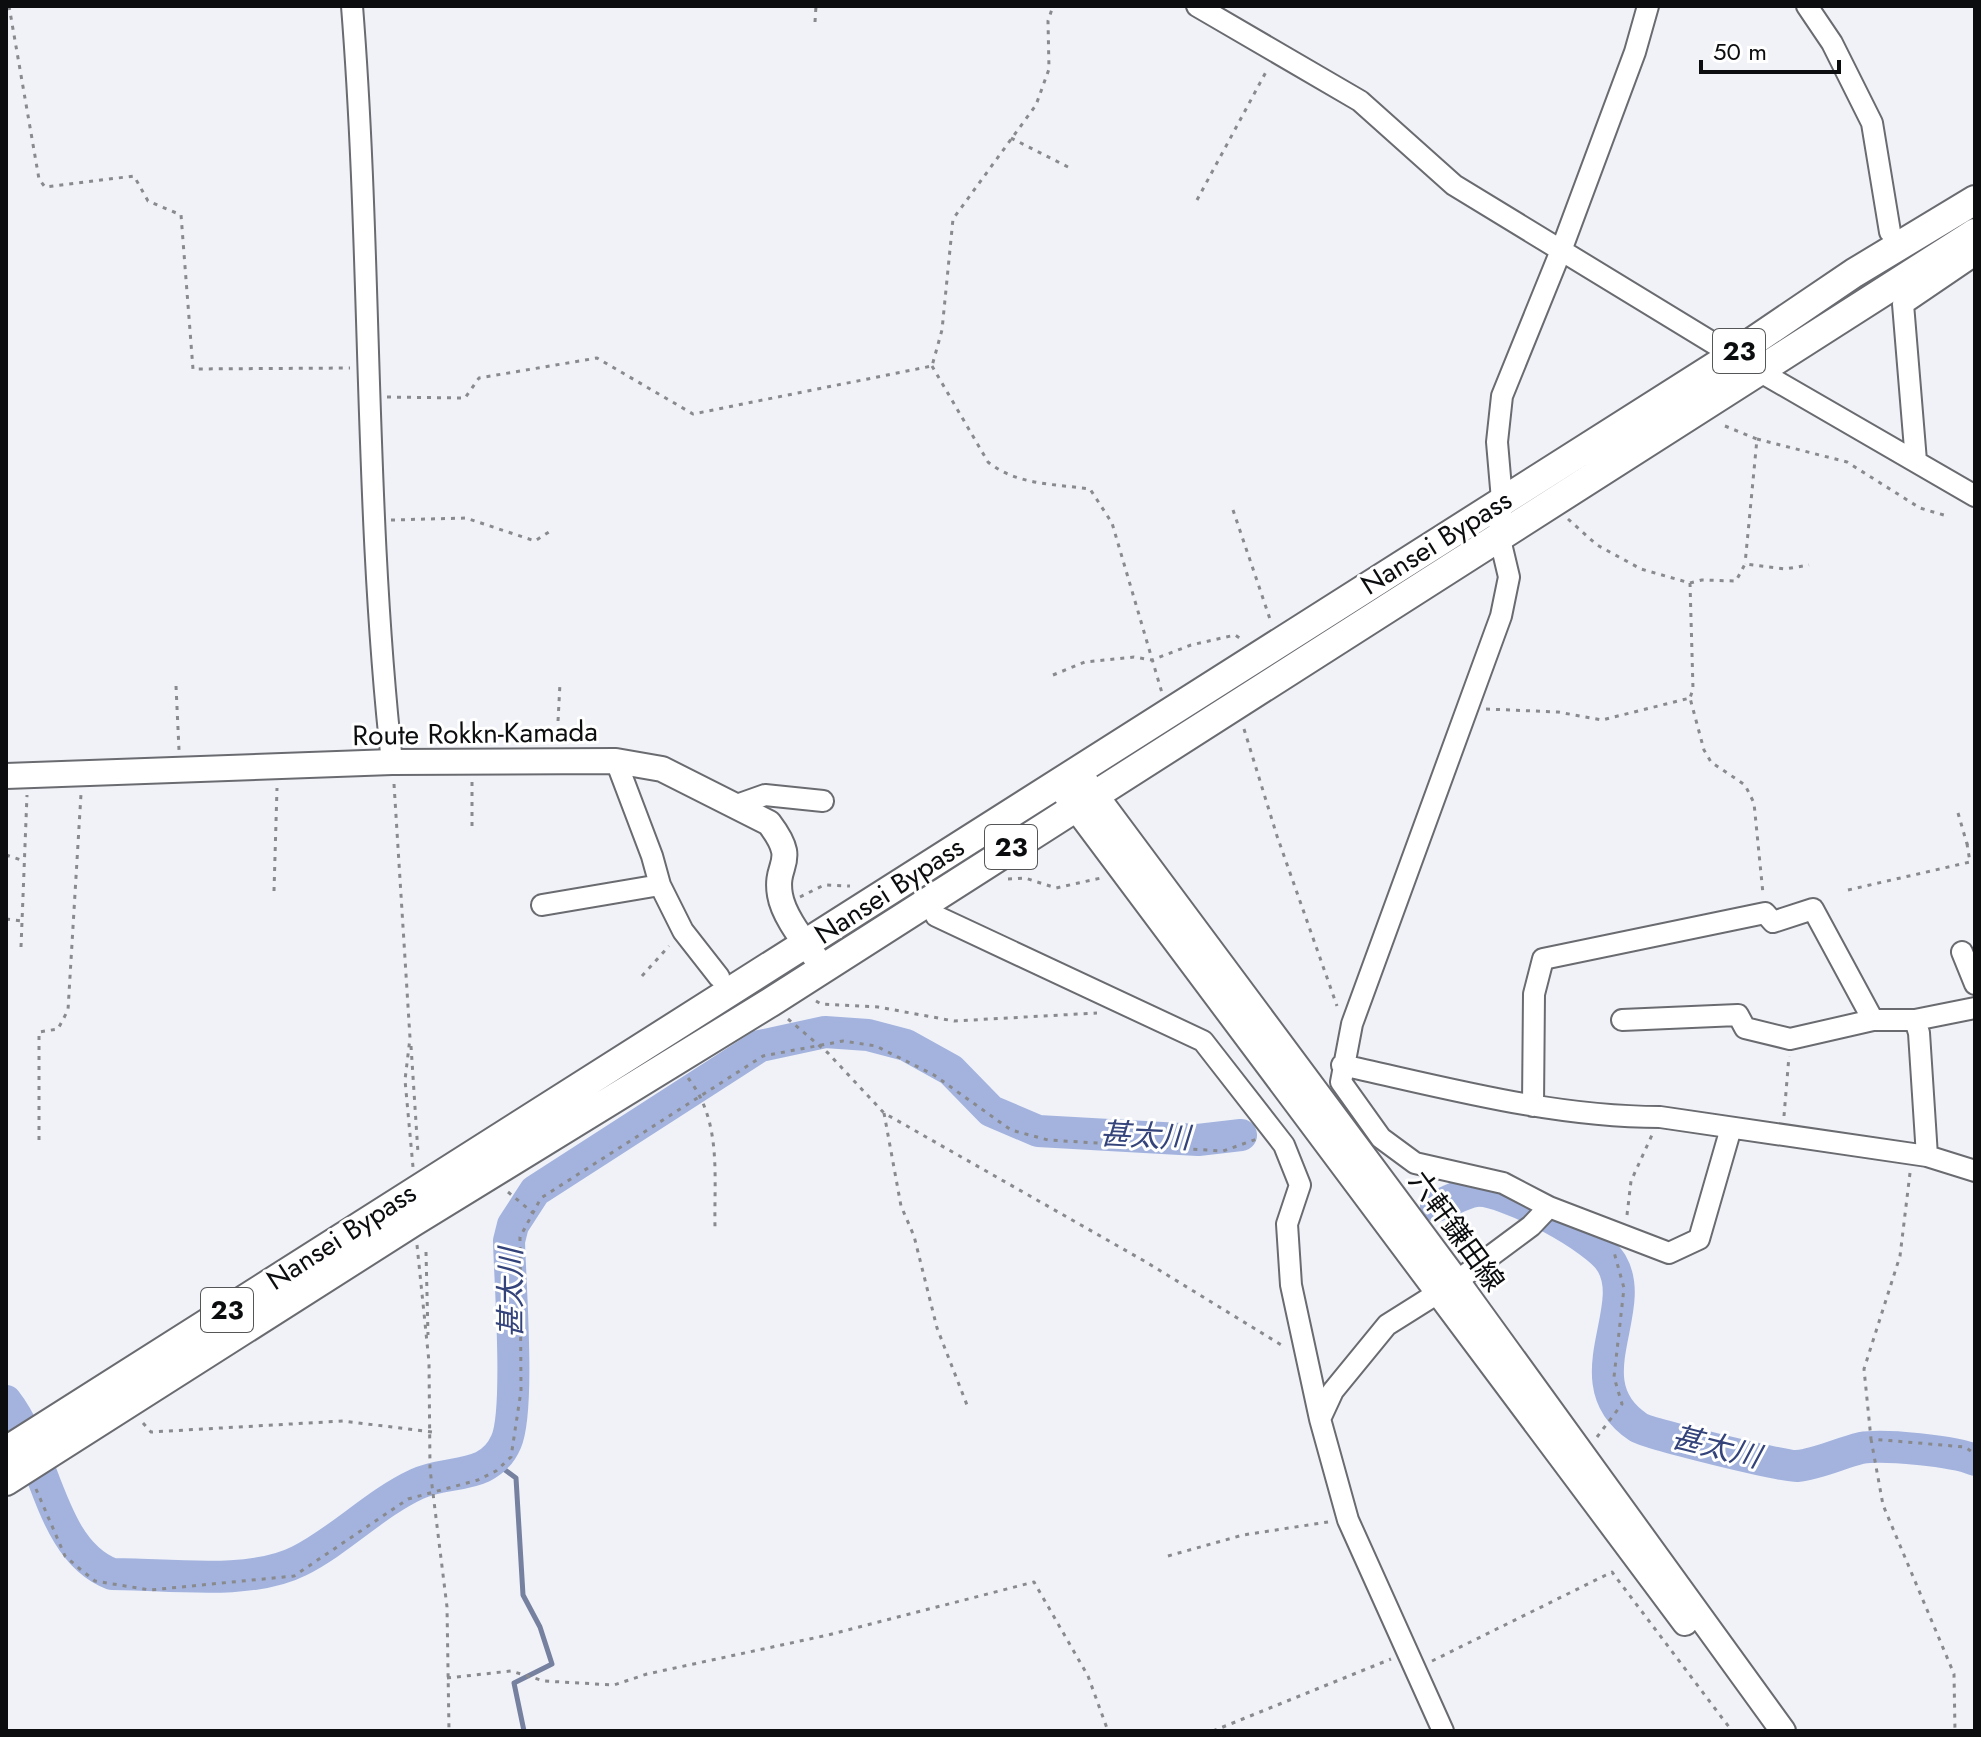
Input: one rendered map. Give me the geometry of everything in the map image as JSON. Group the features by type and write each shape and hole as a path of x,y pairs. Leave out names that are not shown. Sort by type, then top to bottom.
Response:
{"highway":[{"name":"Nansei Bypass","path":"25,1460 419,1186 1733,355 1854,273 1975,200"},
{"name":"Nansei Bypass","path":"25,1460 822,967 1975,233"}],"main road":[{"name":"Route Rokkn-Kamada","path":"17,776 392,762 616,761 662,769 769,823 781,839 786,855 780,896 822,967"},
{"name":"六軒鎌田線","path":"1067,776 1783,1731"},
{"name":"六軒鎌田線","path":"1447,1286 1765,1731"}],"street":[{"path":"352,6 361,121 366,369 376,520 380,649 392,762"},
{"path":"1197,6 1360,101 1454,185 1562,248 1759,371 1975,496"},
{"path":"1648,6 1635,52 1562,248 1502,396 1497,442 1502,500 1499,535 1509,577 1501,616 1466,704 1352,1024 1341,1082 1381,1138 1415,1163 1503,1183 1549,1207 1669,1253 1699,1239 1731,1128"},
{"path":"1807,6 1832,43 1872,123 1890,232"},
{"path":"1916,461 1903,304 1975,255"},
{"path":"616,761 660,885 683,931 719,977"},
{"path":"734,806 765,795 823,801"},
{"path":"542,905 660,885"},
{"path":"1533,1106 1534,994 1543,959 1765,913 1773,922 1813,909 1873,1020"},
{"path":"936,916 1203,1041 1284,1145 1300,1185 1287,1224 1291,1285 1320,1419 1348,1520 1443,1731"},
{"path":"1962,952 1975,984"},
{"path":"1622,1020 1738,1015 1745,1028 1790,1039 1873,1020 1915,1020 1975,1008"},
{"path":"1915,1020 1919,1033 1920,1155"},
{"path":"1342,1065 1533,1106 1731,1128 1920,1155 1975,1171"},
{"path":"1320,1419 1333,1391 1387,1325 1531,1226 1549,1207"}],"path":[{"path":"9,6 39,179 45,187 134,176 148,201 181,215 193,369 366,369"},
{"path":"815,22 816,6"},
{"path":"1053,6 1048,21 1049,69 1036,105 953,219 942,330 932,366 988,462 998,471 1012,478 1090,489 1112,523 1163,696"},
{"path":"1197,200 1276,52"},
{"path":"1011,138 1068,167"},
{"path":"368,400 389,396 465,398 479,378 597,358 693,414 932,366"},
{"path":"1725,426 1757,439 1847,462 1920,508 1947,516"},
{"path":"1561,513 1597,545 1641,569 1690,583 1702,580 1736,581 1745,564 1757,439"},
{"path":"1233,510 1272,625"},
{"path":"376,520 466,518 535,541 552,530"},
{"path":"1745,564 1785,569 1809,565"},
{"path":"1690,583 1693,689 1690,698 1704,750 1711,762 1745,785 1754,803 1765,913"},
{"path":"1053,675 1085,662 1134,657 1152,660 1191,645 1235,635 1245,641"},
{"path":"557,761 560,683"},
{"path":"176,686 180,770"},
{"path":"1466,704 1558,712 1602,720 1690,698"},
{"path":"1241,718 1277,836 1339,1010 1352,1024"},
{"path":"392,762 418,1153"},
{"path":"472,762 472,827"},
{"path":"268,767 277,778 274,891"},
{"path":"39,1140 39,1032 58,1029 68,1010 82,774"},
{"path":"17,776 24,861 21,947"},
{"path":"1848,890 1970,862 1958,813"},
{"path":"1967,844 1975,842"},
{"path":"6,855 24,861"},
{"path":"6,919 22,921"},
{"path":"642,976 683,931"},
{"path":"810,996 821,1004 878,1007 954,1021 1078,1012 1104,1014"},
{"path":"782,1014 817,1044 884,1113 1305,1356"},
{"path":"410,1038 406,1096 410,1160 419,1186"},
{"path":"1783,1135 1790,1039"},
{"path":"25,1460 65,1556 95,1581 150,1590 294,1576 408,1499 435,1489 478,1480 496,1471 511,1457 521,1391 520,1237 541,1198 763,1056 843,1041 876,1046 934,1075 1011,1130 1048,1140 1223,1151 1258,1138 1267,1148"},
{"path":"686,1075 702,1096 714,1130 715,1227"},
{"path":"884,1113 901,1206 914,1236 937,1328 967,1405"},
{"path":"1920,1155 1900,1256 1864,1369 1871,1440 1883,1505 1954,1674 1955,1731"},
{"path":"506,1189 514,1201 532,1212"},
{"path":"417,1244 429,1362"},
{"path":"426,1252 432,1432 430,1469 435,1489 447,1607 449,1731"},
{"path":"1596,1439 1622,1404"},
{"path":"141,1420 151,1432 343,1421 432,1432"},
{"path":"1871,1440 1965,1447 1975,1454"},
{"path":"1168,1556 1243,1535 1305,1523 1348,1520"},
{"path":"1213,1731 1410,1661 1612,1572 1732,1731"},
{"path":"447,1678 511,1671 544,1681 614,1685 1034,1582 1088,1676 1108,1731"}],"waterway":[{"name":"甚太川","path":"6,1401 31,1446 61,1522 74,1544 91,1562 112,1574 208,1577 257,1574 299,1561 417,1484 479,1468 499,1454 506,1442 513,1403 509,1241 513,1225 535,1191 760,1046 825,1032 868,1035 906,1045 951,1070 991,1111 1038,1131 1198,1140 1241,1135"},
{"name":"甚太川","path":"1436,1206 1471,1192 1489,1192 1549,1217 1604,1254 1612,1264 1618,1283 1608,1368 1610,1390 1619,1409 1638,1427 1717,1450 1797,1466 1871,1447 1936,1451 1975,1460"},
{"path":"493,1461 516,1478 523,1595 540,1627 552,1664 514,1683 524,1731"}]}
